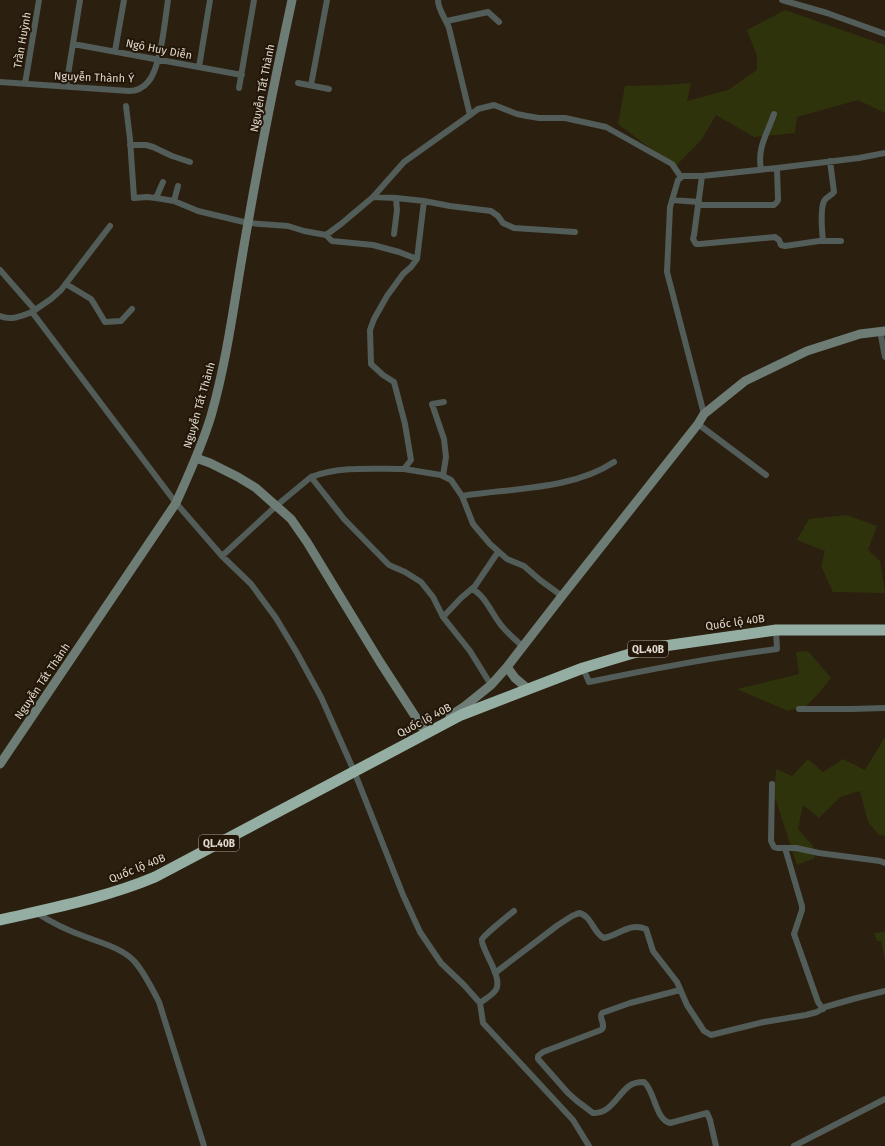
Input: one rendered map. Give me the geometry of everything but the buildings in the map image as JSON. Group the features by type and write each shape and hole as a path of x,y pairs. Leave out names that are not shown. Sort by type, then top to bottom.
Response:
{"highway":[{"name":"Quốc lộ 40B","path":"2,917 36,912 119,890 155,877 461,714 583,668 650,648 776,630 885,630"}],"main road":[{"name":"Nguyễn Tất Thành","path":"0,764 176,503 196,458 211,415 222,366 248,223 292,0"},
{"path":"196,458 210,463 238,477 256,488 291,519 307,542 380,662 426,733 465,706 491,685 507,667 698,424 704,414 745,381 807,351 860,334 882,331"},
{"path":"507,667 515,678 528,689"}],"street":[{"name":"Trần Huỳnh","path":"25,84 39,0"},
{"path":"66,86 80,0"},
{"path":"116,51 124,0"},
{"name":"Nguyễn Thành Ý","path":"0,82 129,91 137,90 144,86 154,73 158,59 168,0"},
{"path":"199,67 210,0"},
{"path":"239,88 254,0"},
{"path":"311,85 327,0"},
{"path":"438,0 438,4 447,21 470,115"},
{"path":"782,0 827,13 885,34"},
{"path":"447,21 488,12 499,22"},
{"name":"Ngô Huy Diễn","path":"73,44 242,75"},
{"path":"298,83 329,89"},
{"path":"326,235 373,197 404,162 478,109 494,105 517,114 527,116 539,118 565,118 606,127 672,164 681,177"},
{"path":"126,106 134,198 147,197 174,201 198,211 248,223 288,226 326,235 332,241 373,245 399,252 417,259"},
{"path":"761,169 760,151 774,114"},
{"path":"130,145 149,146 190,162"},
{"path":"704,414 667,272 670,208 676,183 679,178 686,176 702,176 859,158 885,152"},
{"path":"822,241 824,203 826,198 834,192 830,161"},
{"path":"672,200 698,204 774,205 778,200 777,168"},
{"path":"702,176 694,239 694,242 698,244 775,237 779,240 781,245 785,246 822,241 841,241"},
{"path":"156,198 163,182"},
{"path":"174,201 178,186"},
{"path":"373,197 424,201 492,211 503,223 514,228 575,232"},
{"path":"394,234 397,210 396,198"},
{"path":"404,469 411,460 399,398 394,382 383,375 371,364 370,330 380,307 417,259 424,201"},
{"path":"0,316 3,318 14,318 34,311 51,299 66,284 110,226"},
{"path":"0,270 34,311 176,503 222,556 250,584 276,618 321,697 354,771 400,888 420,932 441,963 480,1003 483,1023 573,1120 589,1146"},
{"path":"66,284 90,299 105,322 120,321 132,309"},
{"path":"882,331 885,357"},
{"path":"443,476 446,457 444,439 432,404 444,402"},
{"path":"698,424 766,475"},
{"path":"462,496 514,491 560,483 597,472 614,462"},
{"path":"222,556 276,506 311,477 318,474 348,470 404,469 443,476 451,480 462,496 473,524 498,552 507,559 524,566 562,596"},
{"path":"311,477 344,519 389,565 405,572 421,582 433,597 443,617 470,651 491,685"},
{"path":"443,617 472,589 498,552"},
{"path":"472,589 480,594 506,632 523,647"},
{"path":"583,668 589,682 737,654 777,649 776,630"},
{"path":"799,709 885,708"},
{"path":"772,784 771,842 774,846 796,848 885,863"},
{"path":"785,848 802,906 794,934 818,1002 822,1009"},
{"path":"480,1003 496,989 497,982 495,972 482,939 483,936 514,910"},
{"path":"36,912 64,928 113,947 129,956 146,977 159,1002 204,1146"},
{"path":"495,972 558,925 579,913 586,916 600,936 604,938 631,927 637,926 646,929 653,951 677,982 687,1005 704,1031 711,1035 764,1022 806,1015 853,999 885,991"},
{"path":"680,990 630,1003 602,1013 600,1014 603,1026 601,1030 543,1052 538,1056 538,1059 568,1093 593,1113 601,1112 610,1107 631,1085 644,1082 649,1088 659,1113 667,1122 670,1123 707,1113 716,1146"},
{"path":"794,1146 885,1099"}],"green space":[{"path":"785,10 885,45 885,113 858,100 797,117 795,133 754,137 716,115 702,139 675,167 618,124 625,86 691,83 687,101 728,90 757,70 757,56 747,30"},
{"path":"847,515 877,526 868,550 880,561 885,593 833,592 821,566 825,551 797,540 809,519"},
{"path":"808,651 831,678 806,706 788,711 737,689 799,674 796,652"},
{"path":"885,737 885,836 879,835 868,822 860,791 840,797 819,818 803,805 798,829 813,846 815,858 797,865 774,795 776,769 792,776 808,759 823,772 843,759 865,770"},
{"path":"885,932 885,961 881,941 877,941 874,933"}]}
